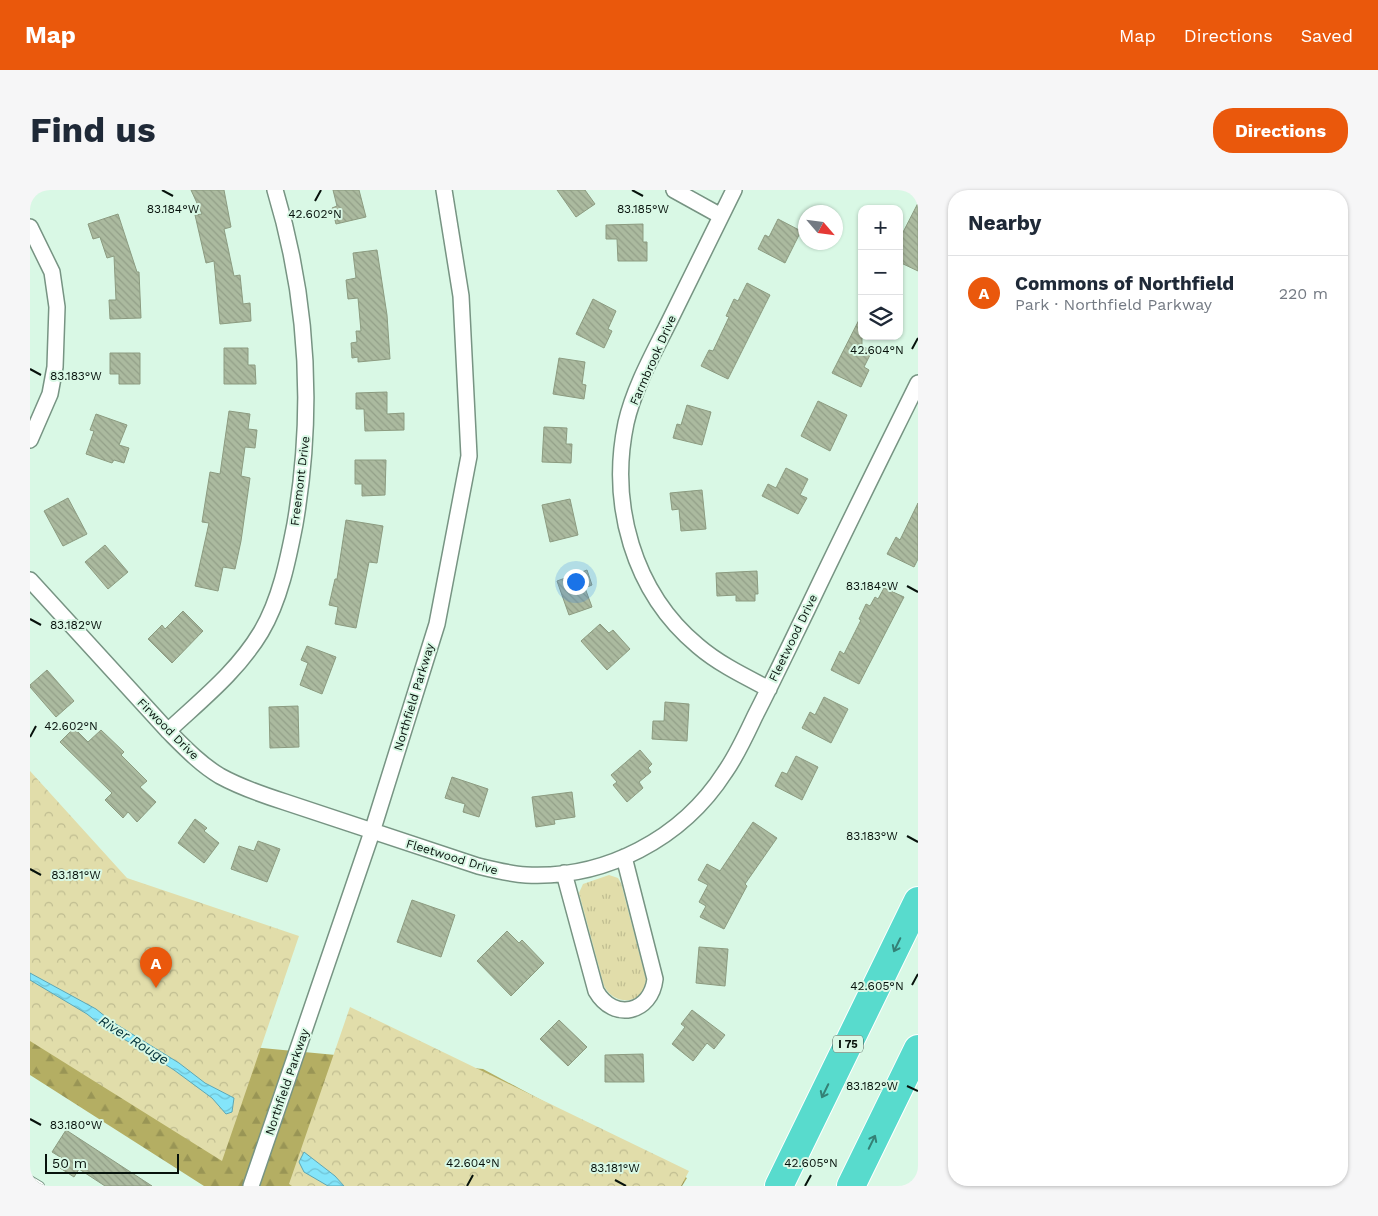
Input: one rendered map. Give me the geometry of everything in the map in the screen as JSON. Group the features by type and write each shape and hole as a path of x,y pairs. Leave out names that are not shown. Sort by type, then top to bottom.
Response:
{"highway":[{"name":"I 75","path":"779,1186 918,901"},
{"path":"851,1186 918,1049"}],"street":[{"name":"Freemont Drive","path":"168,731 238,666 251,647 262,630 274,604 284,575 292,542 305,442 307,409 306,353 295,268 275,190"},
{"name":"Northfield Parkway","path":"250,1186 372,832 437,624 469,456 461,296 444,190"},
{"path":"674,190 721,216"},
{"name":"Farmbrook Drive","path":"734,190 651,358 636,393 626,422 620,479 623,514 629,541 639,569 667,614 697,645 716,660 769,689"},
{"path":"30,228 52,272 57,307 55,367 50,394 30,440"},
{"name":"Fleetwood Drive","path":"372,832 478,866 500,872 525,875 586,870 624,857 649,845 675,828 710,794 737,753 918,382"},
{"name":"Firwood Drive","path":"30,580 168,731 187,750 221,776 257,792 372,832"},
{"path":"564,873 596,991 603,1002 610,1006 622,1010 635,1009 643,1004 652,994 655,979 624,857"}],"lane":[{"path":"30,1180 40,1186"}],"green space":[{"path":"30,771 127,878 299,936 222,1161 30,1041"},
{"path":"30,844 229,1045 483,1069 687,1178 682,1186 204,1186 30,1075"},
{"path":"609,875 618,878 621,883 646,979 641,994 629,1000 615,997 604,986 579,893 583,884"},
{"path":"350,1007 689,1171 681,1186 292,1186 289,1184"}],"water":[{"name":"River Rouge","path":"30,973 96,1009 111,1021 179,1063 205,1083 234,1098 232,1112 226,1114 212,1098 174,1070 107,1030 87,1014 30,980"},
{"path":"304,1152 335,1176 344,1186 328,1186 304,1172 299,1162"}],"building":[{"path":"191,190 224,190 231,227 224,229 234,276 240,275 243,304 250,303 251,321 220,324 214,261 206,263 195,215 202,214"},
{"path":"333,190 359,190 366,217 336,224 332,208 337,206"},
{"path":"557,190 585,190 595,204 576,217"},
{"path":"918,203 918,271 903,264 903,232"},
{"path":"118,214 137,272 139,272 141,318 110,319 109,300 116,300 114,256 107,258 100,237 93,239 88,224"},
{"path":"778,219 798,229 798,237 785,263 758,249 765,235 769,237"},
{"path":"643,224 643,242 647,242 647,261 618,261 617,239 606,239 606,225"},
{"path":"377,250 387,315 390,359 358,362 358,357 352,358 351,343 357,342 356,331 361,331 358,298 348,299 346,280 356,278 353,253"},
{"path":"747,283 770,295 728,379 701,366 709,350 713,351 729,317 726,316 734,299 738,301"},
{"path":"593,299 616,311 608,329 612,331 604,348 576,334"},
{"path":"858,322 858,340 862,340 862,346 872,351 864,367 869,370 861,387 832,373"},
{"path":"224,348 248,348 248,365 255,365 256,384 224,384"},
{"path":"110,353 140,353 140,384 119,384 119,374 110,374"},
{"path":"559,358 585,362 582,384 586,385 584,399 553,394"},
{"path":"387,392 387,414 404,413 404,430 365,431 364,409 356,409 356,393"},
{"path":"818,401 847,415 830,451 801,436"},
{"path":"687,405 711,412 702,445 673,438 677,424 681,425"},
{"path":"229,411 250,414 248,429 257,430 255,448 245,447 241,476 250,478 235,569 223,567 218,591 195,586 209,523 202,522 210,472 220,474"},
{"path":"96,414 127,425 119,445 129,448 124,463 114,460 112,463 86,454 94,431 90,430"},
{"path":"544,427 567,428 566,444 572,444 571,463 542,462"},
{"path":"355,460 386,460 385,495 362,496 362,484 355,484"},
{"path":"786,468 808,479 800,495 807,498 798,514 762,496 768,484 776,488"},
{"path":"702,490 706,529 681,531 679,509 672,510 670,493"},
{"path":"68,498 87,534 63,546 44,511"},
{"path":"570,499 578,535 550,542 542,505"},
{"path":"918,503 918,559 914,567 887,554 896,537 900,540"},
{"path":"346,520 383,526 377,563 369,562 356,628 335,624 338,607 329,605 335,579 337,579"},
{"path":"105,545 128,572 108,589 85,562"},
{"path":"587,570 592,585 585,588 592,607 569,615 557,581"},
{"path":"757,571 758,594 755,594 755,601 736,601 736,595 717,596 716,573"},
{"path":"884,588 904,597 859,684 831,670 840,651 844,654 861,620 859,619 866,604 870,606 875,597 878,599"},
{"path":"183,611 203,631 172,663 148,639 162,625 165,629"},
{"path":"600,624 609,633 613,630 630,649 607,670 581,641"},
{"path":"307,646 336,657 322,694 300,685 308,663 301,660"},
{"path":"47,670 74,701 56,717 30,687"},
{"path":"824,697 848,709 831,743 802,728 810,712 815,715"},
{"path":"665,702 689,704 687,741 652,739 653,721 664,721"},
{"path":"298,706 299,747 270,748 269,707"},
{"path":"74,728 88,742 101,730 124,752 121,755 147,781 140,787 156,802 137,822 128,812 123,818 105,800 112,793 60,742"},
{"path":"640,750 652,764 648,768 651,772 639,782 643,788 627,802 613,785 617,782 611,775"},
{"path":"796,756 818,767 802,800 775,786 782,772 787,774"},
{"path":"452,777 488,789 479,817 463,812 465,804 445,798"},
{"path":"572,792 575,817 554,820 555,824 536,827 532,797"},
{"path":"195,819 207,828 204,831 219,843 204,863 178,843"},
{"path":"753,822 777,838 745,884 747,886 724,929 700,917 706,906 699,902 708,885 698,880 707,864 720,871"},
{"path":"258,841 280,849 267,882 231,869 239,846 254,851"},
{"path":"412,900 455,915 441,957 397,942"},
{"path":"507,931 519,943 522,940 544,963 511,996 477,961"},
{"path":"699,947 728,949 725,986 696,983"},
{"path":"692,1010 725,1035 714,1049 707,1043 693,1061 672,1044 685,1027 681,1024"},
{"path":"559,1020 587,1047 568,1066 540,1039"},
{"path":"643,1054 644,1082 605,1082 605,1055"},
{"path":"66,1130 152,1186 105,1186 79,1169 74,1177 60,1168 65,1160 52,1152"}],"place":[{"name":"Commons of Northfield","path":"156,988"}]}
